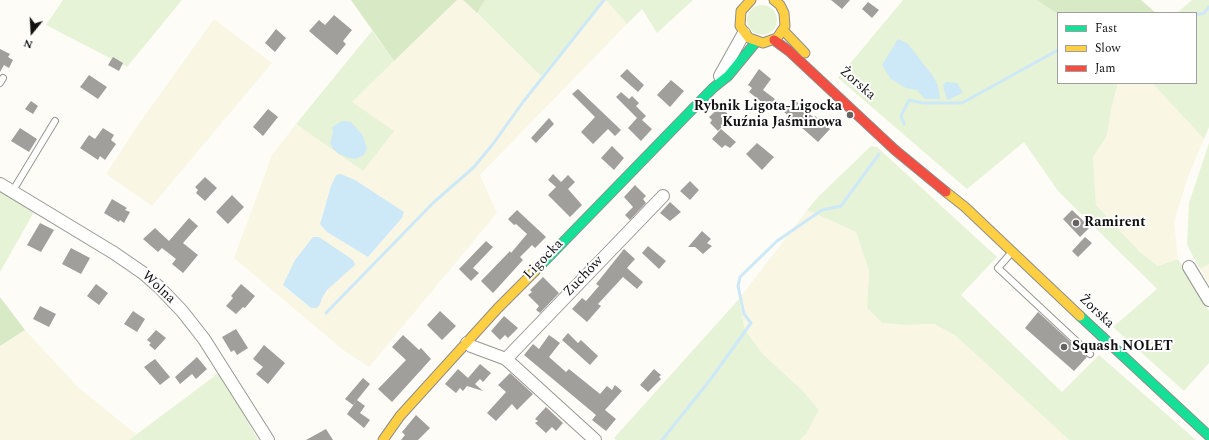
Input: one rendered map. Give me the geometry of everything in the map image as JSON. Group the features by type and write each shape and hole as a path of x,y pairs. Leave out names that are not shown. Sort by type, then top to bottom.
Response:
{"main road":[{"path":"751,0 740,6 740,22 744,33 756,42 767,42 774,40 783,30 785,17 783,9 776,1"},
{"name":"Żorska","path":"783,30 825,74 873,116"},
{"name":"Żorska","path":"774,40 789,51 895,150 964,207 1209,436"},
{"name":"Ligocka","path":"383,440 400,416 528,276 713,88 728,76 756,42"},
{"name":"Żorska","path":"928,165 939,175 964,207"}],"street":[{"name":"Ligocka","path":"713,88 744,33"},
{"name":"Wolna","path":"0,184 132,265 163,290 204,339 268,440"},
{"name":"Zuchów","path":"506,359 663,196"},
{"path":"1189,267 1209,300"},
{"path":"466,343 506,359 595,440"}],"lane":[{"path":"12,192 55,120"},
{"path":"1012,252 998,268 1090,354"}],"shaded area":[{"path":"457,0 463,0 541,76 604,0 606,0 627,24 480,175 497,213 369,367 343,350 234,258 272,155 296,124 363,170 352,102","holes":["331,186 403,215 394,228 368,257 327,232 321,219","355,264 327,290 311,308 285,288"]},
{"path":"214,19 272,63 152,206 106,174 138,125"},
{"path":"1118,84 1153,84 1204,139 1188,177 1174,222 1178,259 1158,266 1137,249 1096,205 1093,157 1107,136 1111,110"},
{"path":"807,210 856,232 869,271 867,308 882,323 905,325 934,324 956,336 1069,440 800,440 806,434 819,410 804,392 763,354 745,330 739,299"},
{"path":"1209,264 1209,284 1200,269"},
{"path":"25,330 79,388 136,434 129,440 0,440 0,346"}],"green space":[{"path":"63,0 182,0 127,67 46,25"},
{"path":"351,0 457,0 394,61"},
{"path":"463,0 485,0 477,13"},
{"path":"485,0 604,0 541,76 477,13"},
{"path":"606,0 693,0 657,33 642,9 627,24"},
{"path":"903,0 1038,0 1057,12 1057,84 1118,84 1111,110 1107,136 1093,157 1096,205 1139,251 1158,266 1178,259 1209,311 1209,363 1184,391 1113,327 1157,289 1058,191 1024,142 967,189 838,78"},
{"path":"1037,0 1141,0 1155,12 1057,12 1057,13"},
{"path":"1192,0 1209,0 1209,127 1204,139 1153,84 1197,84 1197,12 1178,12"},
{"path":"762,5 773,9 777,20 773,31 762,35 751,31 747,20 751,9"},
{"path":"372,31 394,61 352,102 394,131 363,171 296,124"},
{"path":"1209,143 1209,264 1200,269 1187,245 1189,203"},
{"path":"871,146 877,147 997,257 961,295 1062,392 1099,355 1196,440 1069,440 956,336 934,324 905,325 882,323 867,308 869,271 856,232 807,210 819,196"},
{"path":"0,191 34,212 0,272"},
{"path":"0,297 25,330 0,346"},
{"path":"739,299 745,330 763,354 804,392 819,410 806,434 800,440 616,440 614,438"},
{"path":"220,372 258,440 129,440"}],"water":[{"path":"898,39 907,43 933,76 938,86 940,99 925,99 917,90 906,88 891,79 882,65"},
{"path":"946,82 957,83 963,93 947,100 943,85"},
{"path":"342,121 351,122 363,136 367,149 364,155 356,159 339,154 333,149 330,143 333,133 332,127"},
{"path":"341,174 355,180 404,212 402,218 368,257 327,232 320,224 331,186 336,175"},
{"path":"313,237 319,237 353,260 355,265 327,290 317,308 311,308 283,285 295,260"}],"building":[{"path":"831,0 850,0 842,9"},
{"path":"868,2 879,10 872,18 862,9"},
{"path":"334,15 352,30 343,41 346,44 337,55 309,31 319,20 325,25"},
{"path":"276,29 286,38 275,52 265,43"},
{"path":"0,49 10,54 8,57 13,60 9,68 4,65 0,72"},
{"path":"113,57 123,63 119,71 108,65"},
{"path":"627,69 644,85 638,92 620,76"},
{"path":"759,69 771,79 763,90 775,99 768,107 749,92 752,88 748,85"},
{"path":"89,75 107,87 98,99 80,87"},
{"path":"671,80 684,91 670,107 657,95"},
{"path":"578,89 621,130 615,136 608,129 593,144 581,132 595,117 572,94"},
{"path":"621,92 629,99 632,96 639,103 636,106 646,116 642,120 652,129 641,141 628,128 637,118 616,97"},
{"path":"795,100 814,118 815,116 830,129 818,142 784,112"},
{"path":"31,101 38,106 33,114 25,109"},
{"path":"720,107 731,117 718,131 710,123 712,120 709,117"},
{"path":"268,109 278,117 263,136 253,127"},
{"path":"549,118 554,124 536,143 531,138"},
{"path":"20,128 37,139 29,152 11,141"},
{"path":"103,128 114,135 111,140 116,144 105,160 100,156 98,160 80,148 89,135 95,139"},
{"path":"721,129 736,142 730,148 725,145 722,148 712,139"},
{"path":"757,143 774,157 762,170 746,154"},
{"path":"612,146 624,158 614,170 601,158"},
{"path":"553,174 561,182 568,175 575,182 568,189 582,205 570,217 548,195 556,187 548,180"},
{"path":"205,177 217,188 205,201 196,193 198,190 195,187"},
{"path":"690,181 699,190 690,200 680,191"},
{"path":"635,185 646,196 643,199 646,203 630,220 625,215 633,207 624,197"},
{"path":"232,195 244,207 228,224 216,212"},
{"path":"112,199 127,208 125,210 130,212 124,223 120,220 119,222 104,213"},
{"path":"670,202 681,212 670,221 660,213"},
{"path":"517,210 546,237 535,248 532,245 520,257 523,260 493,293 481,281 510,251 511,253 527,234 508,219"},
{"path":"1072,210 1090,227 1080,237 1063,219"},
{"path":"189,218 198,226 183,243 198,255 183,273 172,264 176,259 162,248 158,252 143,239 155,228 169,241"},
{"path":"40,223 54,230 41,252 27,245"},
{"path":"702,231 711,239 707,243 712,246 703,254 695,247 688,247"},
{"path":"1085,237 1092,243 1078,257 1072,251"},
{"path":"486,241 493,247 473,268 479,273 471,281 459,269"},
{"path":"648,246 666,261 659,269 642,253"},
{"path":"71,248 90,258 81,274 62,264"},
{"path":"624,249 635,259 627,268 643,282 637,289 623,277 598,304 601,306 587,322 572,309 582,298 586,301 599,286 596,284"},
{"path":"543,277 559,293 540,313 536,310 539,306 528,295 532,292 530,290"},
{"path":"96,284 108,293 99,305 87,296"},
{"path":"241,284 255,296 245,308 243,307 236,314 226,306 233,298 231,296"},
{"path":"40,306 56,314 49,327 33,319"},
{"path":"133,311 145,319 137,332 124,324"},
{"path":"440,311 456,326 442,340 427,325"},
{"path":"1038,312 1087,357 1074,371 1025,328"},
{"path":"504,316 518,328 508,338 505,335 500,340 491,331"},
{"path":"236,329 248,348 237,355 234,350 231,352 222,337"},
{"path":"156,330 166,338 155,350 149,345 151,343 147,340"},
{"path":"568,333 578,343 581,340 598,356 590,365 562,340"},
{"path":"403,335 419,350 421,348 431,359 392,402 378,389 406,360 392,347"},
{"path":"549,335 560,343 549,357 566,372 569,369 600,394 607,386 612,390 615,385 622,391 605,410 616,419 606,431 592,420 596,415 524,355 533,344 539,349"},
{"path":"264,345 285,363 268,384 256,374 263,367 253,359"},
{"path":"197,357 207,369 196,379 192,374 180,384 175,377"},
{"path":"155,359 170,377 160,385 144,367"},
{"path":"480,364 491,373 483,382 480,379 475,384 483,391 467,386 463,391 460,388 456,393 445,384 458,369 468,378"},
{"path":"654,369 661,375 659,377 661,379 648,392 640,385"},
{"path":"510,373 533,394 517,410 512,404 496,421 487,413 506,392 498,385"},
{"path":"363,378 370,384 353,405 345,399"},
{"path":"357,400 365,406 360,413 370,420 364,428 347,414"},
{"path":"546,407 563,423 556,431 552,427 546,433 535,423 538,421 535,419"},
{"path":"416,415 430,428 418,440 401,440 405,435 402,432"},
{"path":"326,429 333,440 306,440"}],"waterway":[{"path":"326,313 433,203 474,167 493,144 523,102 604,0"},
{"path":"1197,15 1204,13 1209,7"},
{"path":"904,124 901,116 909,100 923,103 962,103 1057,51"},
{"path":"662,440 710,380 751,323 744,314 738,286 740,277 777,241 822,210 841,206 879,154"}],"traffic: fast":[{"path":"535,271 713,88 728,76 756,42"},
{"path":"1080,316 1209,436"}],"traffic: slow":[{"path":"751,0 741,11 740,26 749,38 763,43 777,38 785,26 784,13 780,5 774,0"},
{"path":"783,30 805,53"},
{"path":"946,192 965,207 1080,316"},
{"path":"383,440 400,416 498,308 535,271"}],"traffic: jam":[{"path":"774,40 789,51 895,150 946,192"}],"place":[{"name":"Rybnik Ligota-Ligocka Kuźnia Jaśminowa","path":"850,115"},
{"name":"Ramirent","path":"1076,223"},
{"name":"Squash NOLET","path":"1064,347"}]}
